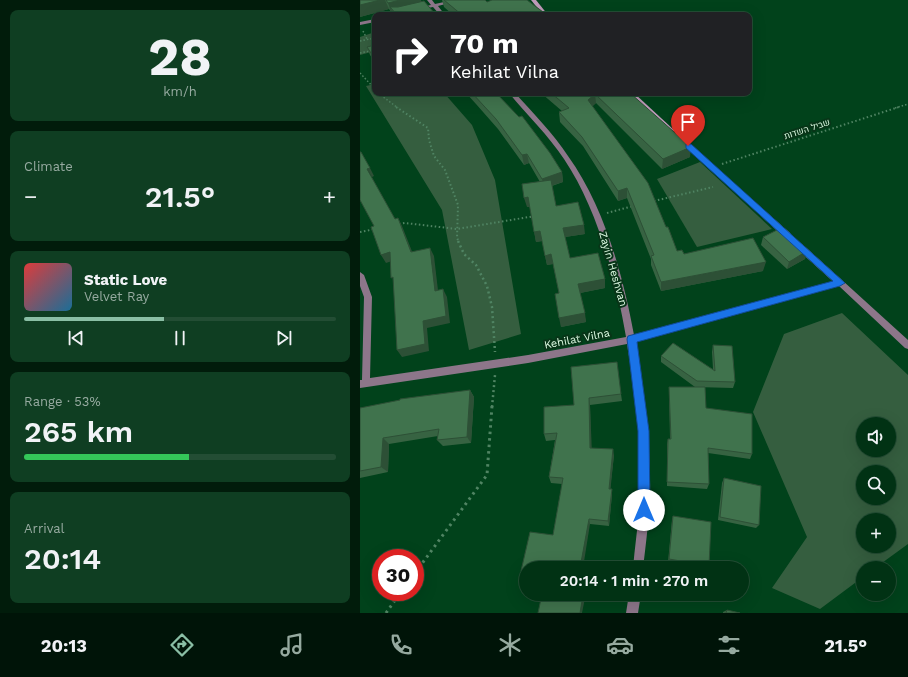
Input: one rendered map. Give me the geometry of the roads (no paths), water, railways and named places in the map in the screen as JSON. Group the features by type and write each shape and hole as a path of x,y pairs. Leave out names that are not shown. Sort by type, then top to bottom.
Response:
{"street":[{"path":"429,0 440,12"},
{"path":"415,10 460,0"},
{"path":"533,0 543,12"},
{"path":"360,24 372,21"},
{"name":"Zayin Heshvan","path":"515,96 546,132 572,167 596,215 619,280 632,339 644,431 644,510 639,561"},
{"path":"634,96 908,345"},
{"path":"360,275 368,297 363,383"},
{"name":"Kehilat Vilna","path":"363,383 496,364 632,339 840,283"},
{"path":"632,613 634,601"}]}
